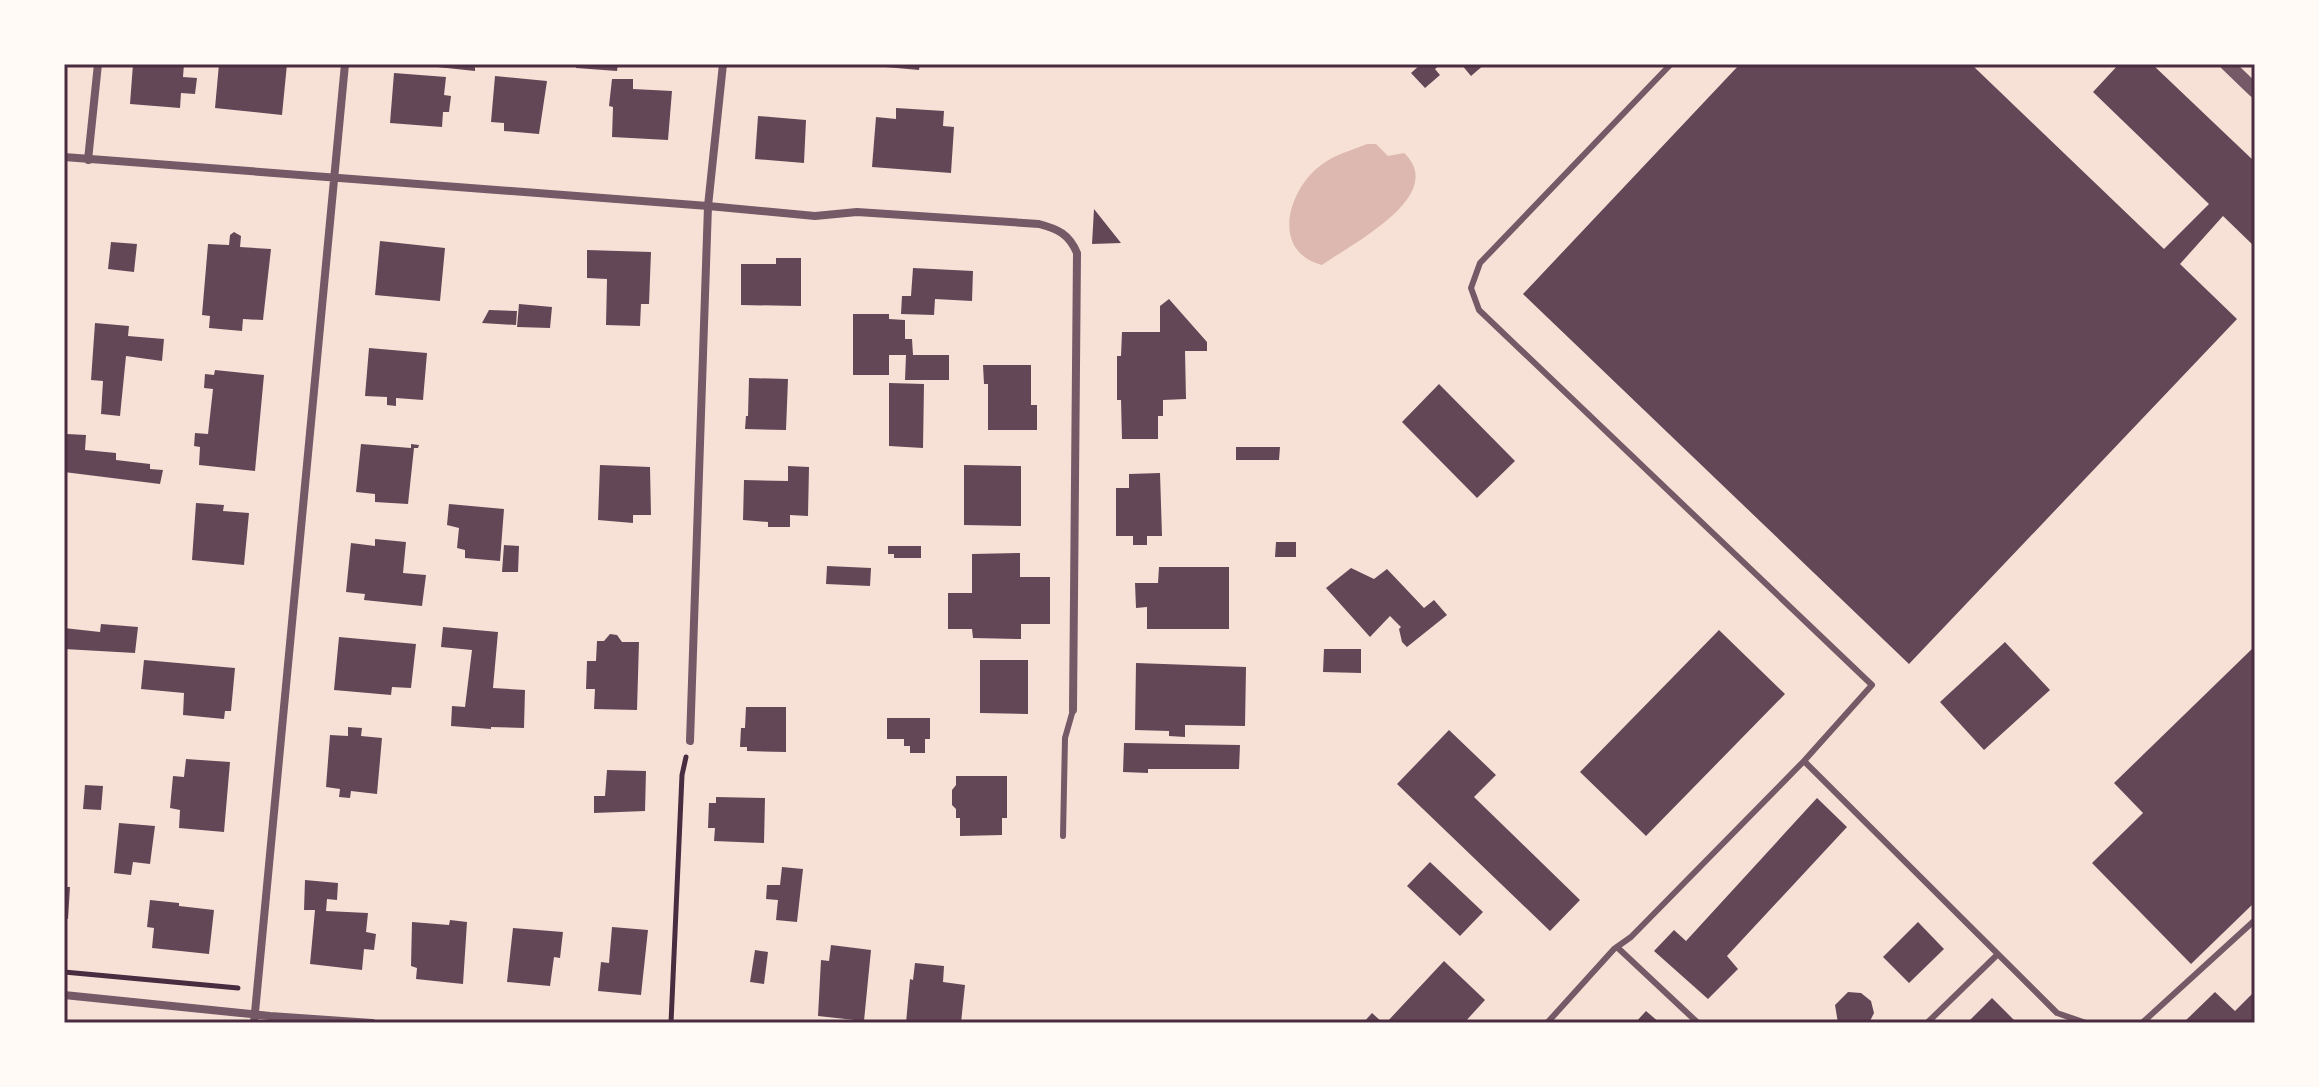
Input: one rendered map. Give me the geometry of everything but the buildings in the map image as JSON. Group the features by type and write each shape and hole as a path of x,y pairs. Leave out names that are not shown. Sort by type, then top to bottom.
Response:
{"street":[{"path":"88,160 98,64"},
{"path":"254,1019 345,64"},
{"path":"690,741 708,206 723,64"},
{"path":"2227,64 2255,91"},
{"path":"64,157 815,216 857,212 1039,224 1063,232 1073,242 1077,253 1073,710"},
{"path":"64,995 254,1019 372,1023"}],"lane":[{"path":"1547,1023 1614,949 1804,761 1872,685 1479,310 1471,288 1480,263 1671,64"},
{"path":"1063,836 1065,738 1073,710"},
{"path":"1804,761 2057,1013 2086,1023"},
{"path":"2142,1023 2255,920"},
{"path":"1618,948 1698,1023"},
{"path":"1927,1023 1998,954"}],"path":[{"path":"671,1023 682,775 690,741"},
{"path":"64,972 257,990"}],"shaded area":[{"path":"1367,144 1376,144 1388,156 1404,153 1415,169 1414,185 1391,217 1353,245 1322,265 1306,258 1295,247 1290,234 1293,204 1300,189 1326,161"}]}
